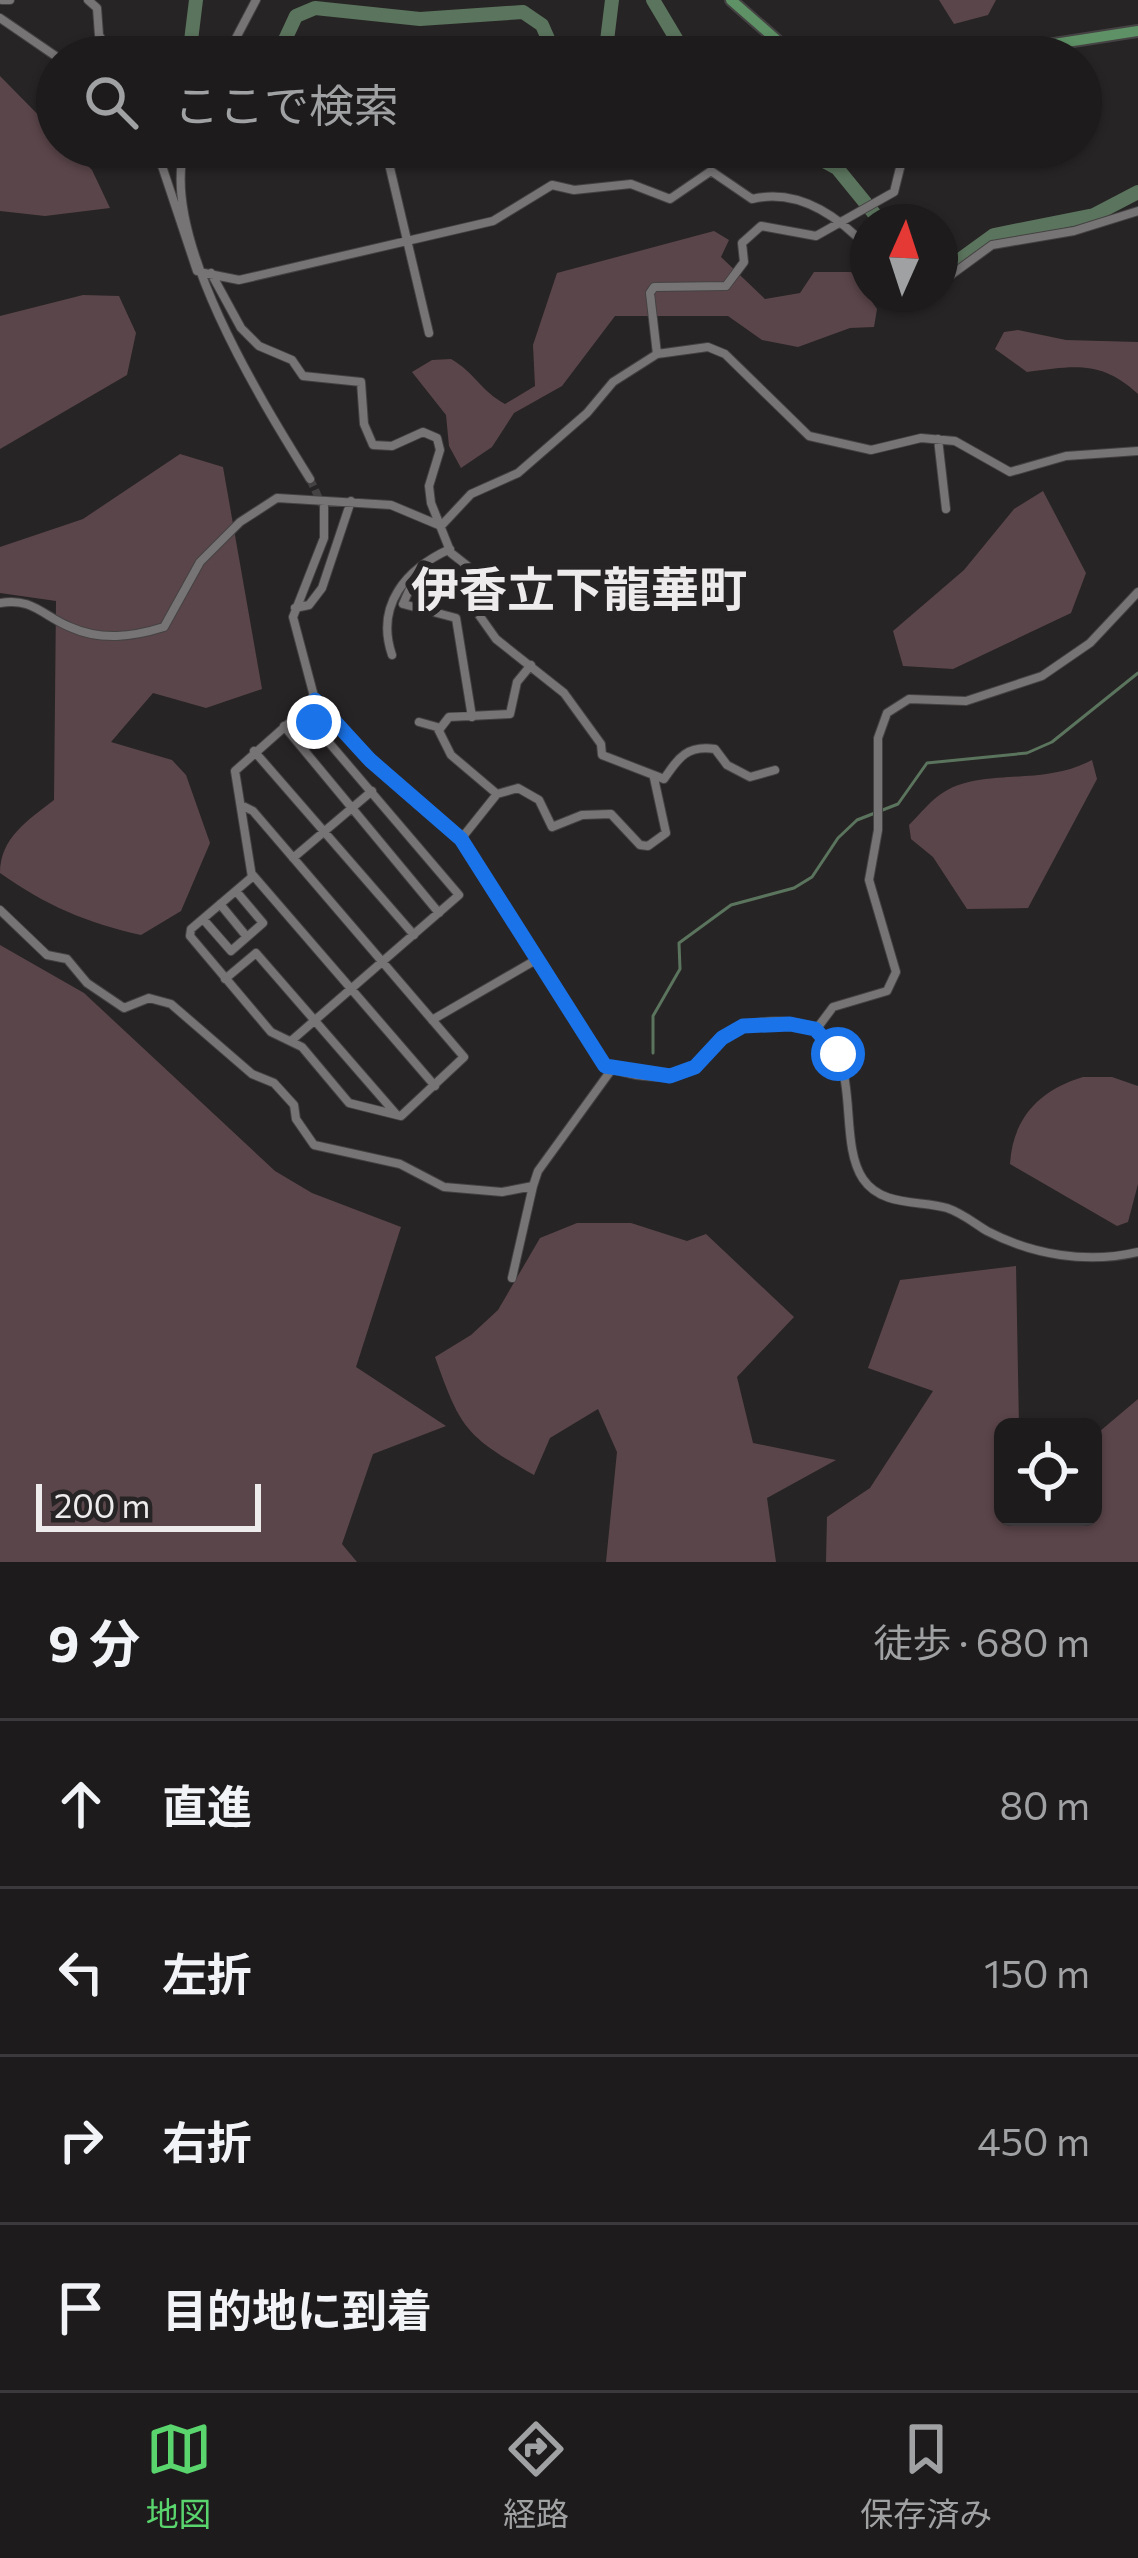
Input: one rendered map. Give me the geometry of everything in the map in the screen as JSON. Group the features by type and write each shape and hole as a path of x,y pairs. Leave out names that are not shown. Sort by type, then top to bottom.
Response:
{"main road":[{"path":"731,0 772,36"},
{"path":"1102,37 1138,31"}],"street":[{"path":"88,0 97,8 99,36"},
{"path":"237,36 256,0"},
{"path":"0,18 36,43"},
{"path":"163,168 249,380 310,478"},
{"path":"183,168 182,182 204,273 241,328 259,346 292,360 303,376 362,382 364,424 373,445 392,446 422,432 437,438 439,454 429,492 450,549 470,568 483,622 564,693 601,744 602,755 633,764 654,778 664,778 681,754 697,746 715,749 728,765 750,777 775,770"},
{"path":"390,168 429,333"},
{"path":"657,354 650,293 654,286 726,286 744,262 742,243 761,226 816,236 888,199 900,168"},
{"path":"204,273 238,280 406,242 493,220 552,185 574,190 631,184 670,199 711,171 752,200 787,194 850,231"},
{"path":"958,270 992,245 1074,230 1138,211"},
{"path":"441,526 471,494 518,472 587,413 614,382 657,354 708,347 725,354 809,436 871,450 938,439 971,446 1010,472 1066,456 1138,452"},
{"path":"938,439 946,508"},
{"path":"0,603 30,603 70,628 102,637 153,630 172,620 200,562 263,506 291,496 391,505 441,526"},
{"path":"295,608 316,600 351,501"},
{"path":"323,507 324,538 295,608 293,627 315,700 370,760 461,839 598,1058 612,1069 653,1076 684,1074 733,1030 759,1023 803,1024 824,1034 838,1054 855,1165 868,1186 898,1201 944,1207 1005,1239 1049,1253 1101,1259 1138,1252"},
{"path":"392,655 387,640 392,597 419,568 450,549"},
{"path":"419,568 403,604 456,618 472,717"},
{"path":"818,1027 833,1007 887,991 896,972 868,880 878,830 878,738 887,713 909,699 966,701 1042,676 1090,643 1138,592"},
{"path":"439,730 448,717 510,714 517,682 531,665"},
{"path":"315,700 235,771 252,874 435,1086"},
{"path":"291,1041 459,895 302,711"},
{"path":"419,722 439,730 451,754 497,794"},
{"path":"284,726 354,807 368,833 439,913"},
{"path":"254,751 414,934"},
{"path":"461,839 497,794 529,791 552,827 582,815 611,814 640,845 648,846 666,833 654,778"},
{"path":"293,858 372,791"},
{"path":"241,805 293,858 464,1057 397,1115"},
{"path":"252,874 190,936 271,1032 291,1041 350,1103 397,1115"},
{"path":"203,919 231,951 263,923 236,891"},
{"path":"220,904 247,937"},
{"path":"0,910 46,955 67,959 114,1003 124,1008 149,998 171,1004 252,1074 274,1083 294,1105 296,1119 314,1145 400,1164 444,1187 502,1192 533,1186"},
{"path":"225,979 256,953 397,1115"},
{"path":"432,1020 534,961"},
{"path":"512,1278 538,1171 612,1069"}],"shaded area":[{"path":"939,0 996,0 988,15 954,24"},
{"path":"0,76 36,113 36,168 90,168 110,208 45,216 0,211"},
{"path":"714,231 729,240 721,257 765,299 800,293 814,272 850,272 850,312 876,312 874,327 850,328 798,347 762,340 728,316 615,316 562,386 514,413 492,447 461,468 449,446 446,415 412,372 432,360 451,359 505,404 535,386 533,345 557,273"},
{"path":"83,295 119,296 136,333 127,375 0,449 0,316"},
{"path":"1018,330 1066,340 1138,342 1138,394 1112,375 1087,368 1027,372 995,349 1004,332"},
{"path":"180,454 223,467 262,689 206,708 153,693 111,742 172,760 186,775 210,843 181,911 141,935 67,912 0,873 10,840 54,800 56,601 0,593 0,547 83,519"},
{"path":"1043,491 1086,573 1071,613 953,669 903,666 893,631 964,570 1014,509"},
{"path":"1092,760 1097,779 1028,908 967,909 933,857 911,839 909,825 940,795 960,785 1054,773"},
{"path":"0,945 84,993 275,1171 312,1193 401,1227 356,1367 446,1426 373,1454 342,1544 357,1562 0,1562"},
{"path":"1083,1077 1112,1077 1138,1086 1138,1184 1128,1222 1117,1226 1010,1164 1017,1132 1032,1108 1054,1089"},
{"path":"577,1223 631,1223 687,1241 706,1234 794,1317 737,1377 753,1443 836,1460 767,1498 776,1562 606,1562 617,1452 598,1409 550,1438 534,1475 480,1440 460,1416 435,1357 471,1335 498,1310 540,1238"},
{"path":"1016,1266 1019,1418 994,1418 994,1526 1102,1526 1102,1429 1138,1399 1138,1562 826,1562 827,1517 870,1488 933,1391 868,1368 900,1280"}],"waterway":[{"path":"192,36 196,0"},
{"path":"608,36 612,0"},
{"path":"653,0 674,36"},
{"path":"287,36 296,16 315,8 420,19 523,12 542,25 547,36"},
{"path":"837,168 866,204"},
{"path":"958,261 994,235 1094,215 1138,192"},
{"path":"653,1053 653,1016 680,969 679,943 731,905 794,888 812,877 838,838 857,820 898,804 927,763 1027,753 1052,742 1138,673"}],"tunnel":[{"path":"310,479 322,505"}],"district":[{"name":"伊香立下龍華町","path":"579,590"}],"route":[{"path":"314,722 302,711 315,700 370,760 461,839 534,961 605,1066 653,1076 684,1074 733,1030 759,1023 803,1024 824,1034 838,1054"}]}
